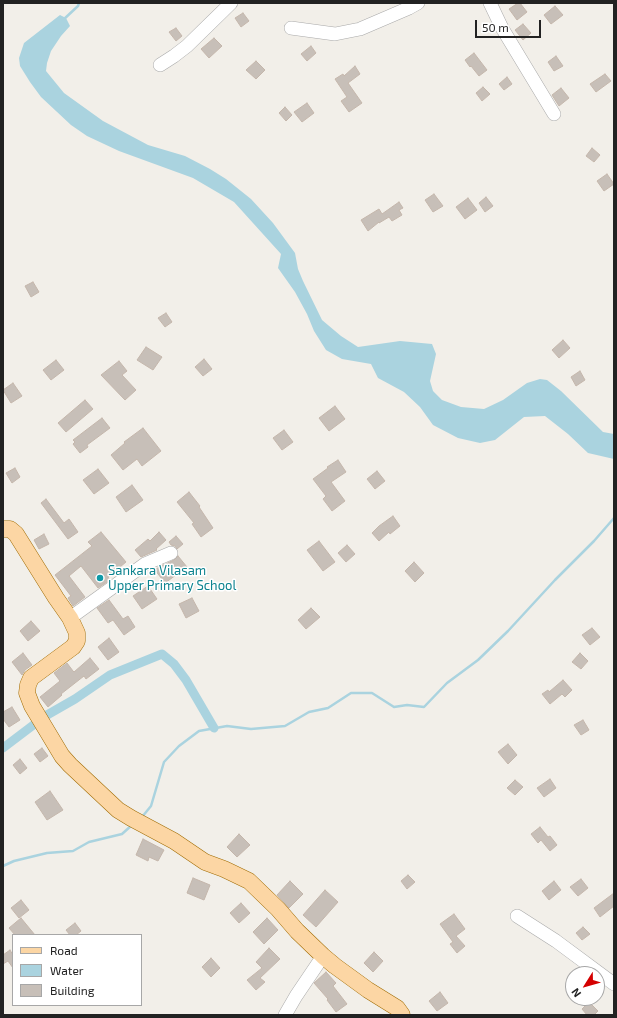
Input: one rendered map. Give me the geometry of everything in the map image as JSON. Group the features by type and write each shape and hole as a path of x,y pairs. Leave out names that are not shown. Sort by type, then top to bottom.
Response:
{"main road":[{"path":"3,529 10,529 16,534 70,618 77,632 77,641 73,647 32,678 28,685 27,693 32,706 62,756 118,810 174,841 205,862 249,881 323,956 368,990 397,1008 402,1015"}],"street":[{"path":"160,65 187,46 231,3"},
{"path":"291,28 335,34 360,29 418,3"},
{"path":"490,3 502,28 554,114"},
{"path":"70,618 145,564 170,553"},
{"path":"517,916 556,941 614,984"},
{"path":"284,1015 323,956"}],"water":[{"path":"60,15 66,18 70,26 51,51 46,71 64,93 103,121 148,145 185,156 210,169 226,179 251,199 273,223 295,253 298,269 322,320 341,336 358,347 400,341 432,344 436,354 430,381 433,391 442,400 461,407 484,409 503,400 527,383 540,379 547,380 561,391 603,432 614,434 614,459 588,453 568,434 545,416 524,417 495,440 480,443 458,438 433,425 420,407 404,392 378,378 371,364 342,359 326,350 314,331 295,292 278,268 281,254 234,202 193,178 119,151 87,136 71,125 41,97 20,66 19,58 24,43"}],"building":[{"path":"520,3 527,12 517,20 509,9"},
{"path":"555,6 563,15 551,24 544,15"},
{"path":"243,13 249,21 241,27 235,18"},
{"path":"523,24 531,33 523,40 515,30"},
{"path":"176,28 182,36 176,41 169,32"},
{"path":"214,38 222,46 209,58 201,49"},
{"path":"311,46 316,53 307,61 301,54"},
{"path":"474,53 487,70 479,76 465,60"},
{"path":"556,56 563,66 554,71 548,62"},
{"path":"256,61 265,70 256,79 246,70"},
{"path":"355,66 360,74 348,83 362,103 349,112 341,101 347,97 335,79 343,74 344,76"},
{"path":"605,74 611,81 596,92 590,84"},
{"path":"507,77 512,84 504,90 499,84"},
{"path":"483,87 490,94 482,101 476,93"},
{"path":"561,88 569,98 559,106 552,95"},
{"path":"307,103 314,113 302,122 294,112"},
{"path":"285,107 292,115 286,121 279,113"},
{"path":"592,148 600,155 594,162 586,156"},
{"path":"607,174 614,184 604,191 597,181"},
{"path":"434,194 443,206 433,212 425,200"},
{"path":"486,197 493,206 485,212 479,203"},
{"path":"468,198 477,210 465,219 456,207"},
{"path":"399,202 403,208 399,210 402,215 392,221 389,217 379,222 368,231 361,220 379,209 382,214"},
{"path":"33,282 39,292 31,297 25,286"},
{"path":"166,313 172,322 165,327 158,318"},
{"path":"563,340 570,348 559,358 552,350"},
{"path":"146,347 162,357 153,370 137,360"},
{"path":"204,359 212,369 203,376 195,367"},
{"path":"56,360 64,370 51,380 43,370"},
{"path":"119,361 127,371 122,375 136,390 125,400 101,375"},
{"path":"580,371 585,380 576,386 571,377"},
{"path":"13,383 22,396 11,403 3,390"},
{"path":"85,400 93,409 66,432 58,423"},
{"path":"335,406 345,419 329,431 319,418"},
{"path":"102,418 110,428 87,445 88,447 80,453 73,444 75,442 73,440"},
{"path":"143,428 161,451 142,466 137,459 123,470 111,455 125,443 124,442"},
{"path":"284,430 293,442 282,450 273,438"},
{"path":"338,460 346,472 331,482 345,501 332,511 323,499 326,496 313,479"},
{"path":"15,468 20,477 12,483 6,473"},
{"path":"98,469 109,483 94,494 83,480"},
{"path":"377,471 385,481 375,489 367,479"},
{"path":"132,485 143,500 126,512 116,497"},
{"path":"189,492 200,506 199,507 213,528 201,537 192,524 194,523 177,502"},
{"path":"46,499 64,523 69,519 78,532 68,539 41,503"},
{"path":"393,516 400,526 390,534 389,532 379,541 372,533"},
{"path":"101,532 126,562 108,577 110,580 98,588 81,566 69,576 85,597 73,606 68,598 71,596 55,575 92,546 88,542"},
{"path":"159,532 166,540 156,549 157,550 141,557 135,550 148,539 150,541"},
{"path":"44,534 49,544 39,549 34,540"},
{"path":"176,536 183,544 177,549 169,542"},
{"path":"319,541 335,562 323,571 307,550"},
{"path":"347,545 355,554 346,562 338,553"},
{"path":"178,556 187,567 165,583 155,570 174,560"},
{"path":"414,562 424,573 415,582 405,571"},
{"path":"148,586 157,599 142,609 133,596"},
{"path":"192,598 199,611 186,618 179,604"},
{"path":"109,600 123,619 128,616 135,627 124,635 113,620 108,623 97,608"},
{"path":"311,608 320,617 306,629 298,620"},
{"path":"31,621 40,631 28,641 20,631"},
{"path":"592,628 600,637 590,645 582,635"},
{"path":"109,638 119,652 108,660 98,647"},
{"path":"23,653 32,665 25,670 22,675 12,662"},
{"path":"580,653 588,661 581,669 572,662"},
{"path":"90,658 99,669 86,679 84,676 61,694 62,695 48,707 40,697 60,681 54,673 67,663 74,672"},
{"path":"563,680 572,690 565,697 562,694 550,704 542,694 548,690 549,692"},
{"path":"12,707 20,720 9,727 3,719 3,712"},
{"path":"583,720 589,730 581,735 574,725"},
{"path":"508,744 517,755 508,764 498,752"},
{"path":"42,748 48,756 40,762 34,754"},
{"path":"20,759 27,768 20,774 13,765"},
{"path":"550,779 556,788 544,797 537,788"},
{"path":"515,780 523,787 515,795 507,788"},
{"path":"50,791 63,810 47,820 35,802"},
{"path":"540,827 557,845 550,851 541,840 538,843 531,834"},
{"path":"239,834 250,845 237,857 227,847"},
{"path":"143,839 164,850 158,861 149,857 148,861 136,855"},
{"path":"408,875 415,882 407,889 401,881"},
{"path":"193,878 210,885 204,900 187,893"},
{"path":"581,879 588,888 578,896 570,887"},
{"path":"290,881 303,894 289,908 277,895"},
{"path":"554,881 561,890 549,900 542,891"},
{"path":"325,890 338,902 316,927 303,915"},
{"path":"614,893 614,906 600,917 594,908"},
{"path":"21,900 29,910 19,918 11,908"},
{"path":"241,903 250,913 239,923 230,913"},
{"path":"454,914 465,929 456,936 465,946 457,953 450,944 453,942 440,924"},
{"path":"21,918 34,934 14,934 9,928"},
{"path":"267,918 278,930 264,944 253,932"},
{"path":"75,923 81,931 77,934 69,934 66,930"},
{"path":"583,927 590,934 582,940 576,933"},
{"path":"269,948 280,959 260,978 265,982 256,990 247,980 262,968 256,962"},
{"path":"10,950 12,953 12,967 8,961 3,964 3,955"},
{"path":"374,952 383,961 373,972 364,963"},
{"path":"211,958 220,968 211,977 202,967"},
{"path":"326,972 336,983 333,986 347,1004 336,1012 327,1000 328,999 314,983"},
{"path":"440,992 448,1003 437,1011 429,1001"},
{"path":"585,1006 593,1006 598,1011 594,1015 587,1015 582,1009"}],"waterway":[{"path":"63,20 78,6 79,3"},
{"path":"142,817 151,806 164,762 179,746 199,731 227,726 251,729 285,726 309,712 328,708 351,693 372,693 394,707 407,705 424,707 447,683 478,660 508,631 614,518"},
{"path":"47,715 75,699 110,675 162,654 174,664 186,680 214,728"},
{"path":"3,748 36,723"},
{"path":"3,866 14,861 47,853 73,851 89,842 122,834 132,825"}],"place":[{"name":"Sankara Vilasam Upper Primary School","path":"100,578"}]}
